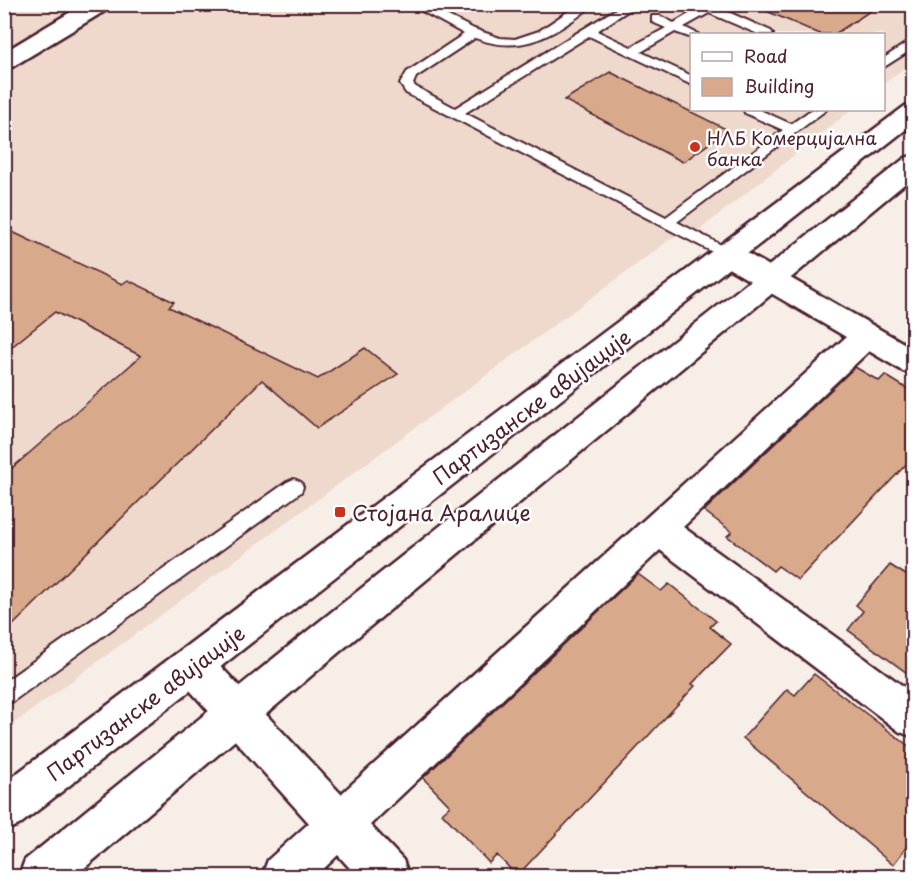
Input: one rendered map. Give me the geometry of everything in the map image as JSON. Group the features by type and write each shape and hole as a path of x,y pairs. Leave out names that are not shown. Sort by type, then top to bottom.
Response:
{"main road":[{"path":"4,62 100,4"},
{"name":"Партизанске авијације","path":"9,798 194,665 914,111"},
{"path":"41,876 238,712 914,163"},
{"path":"728,255 914,363"},
{"path":"284,876 866,336"},
{"path":"659,528 914,718"},
{"path":"194,665 387,876"}],"lane":[{"path":"414,4 474,33 514,43 527,41 588,4"},
{"path":"457,112 633,4"},
{"path":"637,55 677,32 703,6 765,33"},
{"path":"656,19 677,32 690,35"},
{"path":"589,32 690,80"},
{"path":"474,33 411,75 406,84 411,90 728,255"},
{"path":"885,62 914,42"},
{"path":"752,111 791,129"},
{"path":"667,223 818,111"},
{"path":"4,695 294,488"}],"shaded area":[{"path":"5,5 913,5 913,60 885,83 885,33 690,33 690,111 850,111 693,235 683,230 5,730"}],"building":[{"path":"750,4 881,4 837,33 818,33"},
{"path":"610,72 728,130 683,162 564,100"},
{"path":"4,228 122,284 128,280 174,302 169,307 318,379 365,348 398,374 317,428 262,380 4,634 4,475 141,356 55,312 4,353"},
{"path":"855,367 879,381 885,375 914,393 914,456 798,580 778,566 773,571 727,536 732,532 704,511"},
{"path":"890,565 914,580 914,678 848,630 863,611 856,605"},
{"path":"638,574 661,591 669,584 716,621 710,627 731,644 692,684 695,686 517,876 497,855 489,863 442,813 450,806 423,778"},
{"path":"814,674 914,750 914,837 893,865 743,738 787,689 795,695"}],"place":[{"name":"НЛБ Комерцијална банка","path":"695,147"},
{"name":"Стојана Аралице","path":"340,512"}]}
